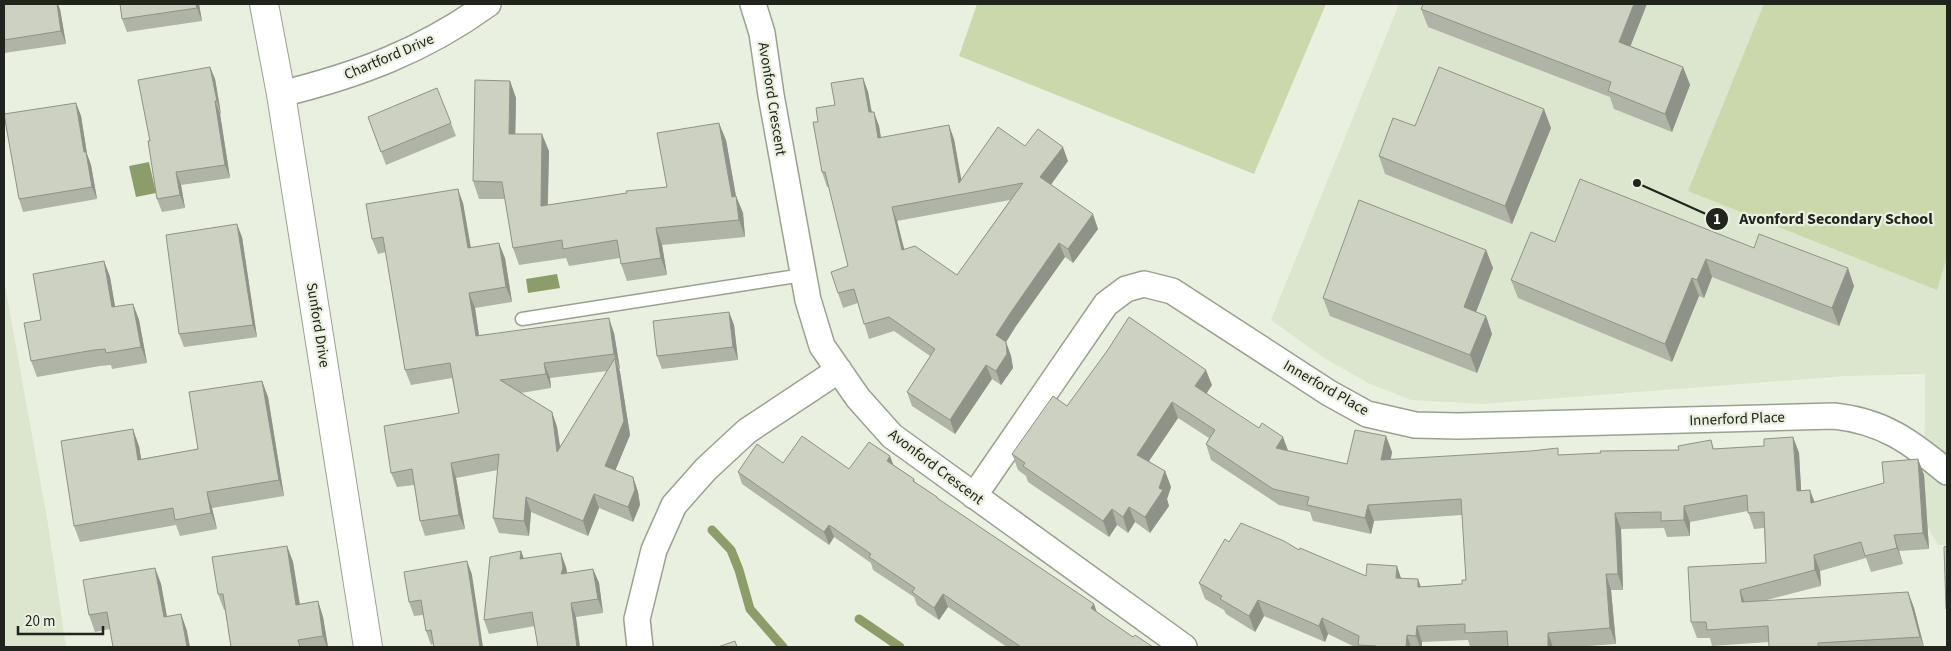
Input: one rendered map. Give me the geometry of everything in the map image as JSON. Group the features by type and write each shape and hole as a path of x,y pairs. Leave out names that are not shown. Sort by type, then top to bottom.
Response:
{"street":[{"name":"Sunford Drive","path":"264,4 281,94 368,647"},
{"name":"Chartford Drive","path":"281,94 325,83 399,56 434,38 488,4"},
{"name":"Avonford Crescent","path":"753,4 762,33 771,95 808,300 822,346 858,398 892,436 1184,647"},
{"name":"Innerford Place","path":"974,496 1106,304 1126,289 1144,284 1172,291 1329,393 1367,414 1415,425 1458,426 1834,416 1855,418 1889,430 1913,444 1947,472"},
{"path":"640,647 638,619 654,550 674,505 706,469 747,431 839,370"}],"lane":[{"path":"522,319 803,275"}],"shaded area":[{"path":"977,4 1326,4 1254,174 959,56"},
{"path":"1399,4 1947,4 1947,545 1938,545 1925,522 1925,374 1846,376 1482,404 1411,400 1370,384 1324,358 1271,320"},
{"path":"1764,4 1947,4 1947,257 1937,290 1688,191"},
{"path":"149,162 156,193 136,197 129,166"},
{"path":"557,274 560,288 528,293 526,279"},
{"path":"4,280 48,524 66,647 4,647"}],"building":[{"path":"4,4 57,4 61,31 4,40"},
{"path":"120,4 196,4 197,8 122,19"},
{"path":"1423,4 1634,4 1619,42 1683,67 1665,114 1608,91 1611,82 1421,9"},
{"path":"210,67 217,101 215,101 225,165 176,172 180,195 157,199 148,141 150,141 138,80"},
{"path":"1439,67 1544,109 1505,206 1379,156 1393,118 1415,126"},
{"path":"863,78 869,112 874,112 878,138 949,125 959,183 998,127 1025,146 1038,129 1063,147 1040,177 1093,214 1068,249 1059,243 1011,312 996,335 1006,342 1007,354 996,371 986,365 950,420 907,392 935,349 889,317 864,324 854,289 838,293 831,272 848,266 825,172 822,172 813,122 818,122 816,108 835,105 831,83","holes":["1023,183 957,275 915,246 902,250 892,207"]},
{"path":"475,80 510,81 509,134 542,134 541,206 627,193 626,191 667,187 657,133 719,123 732,197 736,196 739,220 656,228 661,258 621,264 617,240 563,249 562,240 513,248 502,182 473,181"},
{"path":"437,88 451,123 381,152 368,117"},
{"path":"76,103 92,187 19,199 4,114"},
{"path":"1580,179 1754,248 1759,234 1848,268 1832,308 1706,259 1697,280 1692,278 1665,344 1511,280 1531,232 1555,242"},
{"path":"458,189 468,248 499,243 506,287 469,293 476,336 609,318 614,354 544,363 546,374 500,380 552,412 557,452 615,358 624,421 605,466 633,477 635,490 628,507 594,494 583,521 526,497 524,521 493,518 499,454 451,463 459,515 420,521 412,469 391,473 384,426 459,413 450,363 405,370 383,237 372,239 366,204"},
{"path":"1359,200 1486,250 1464,307 1486,316 1470,355 1323,298"},
{"path":"237,224 253,325 179,334 166,235"},
{"path":"104,261 112,307 133,304 141,347 106,353 105,349 94,350 31,361 24,323 41,320 33,274"},
{"path":"729,312 733,347 657,356 653,321"},
{"path":"1129,317 1206,370 1195,386 1259,428 1262,423 1283,437 1276,448 1347,464 1355,430 1386,436 1381,460 1558,448 1558,455 1601,453 1600,451 1679,450 1678,446 1711,440 1713,449 1764,446 1764,439 1793,437 1797,491 1810,490 1811,503 1884,483 1882,462 1918,459 1923,533 1894,535 1897,548 1865,556 1861,542 1814,555 1815,570 1740,590 1742,602 1908,592 1920,637 1818,643 1818,647 1769,647 1768,626 1707,630 1706,622 1691,622 1688,567 1766,563 1764,512 1748,513 1747,495 1684,506 1684,520 1661,521 1661,512 1615,513 1618,574 1606,574 1610,628 1548,633 1548,647 1508,647 1507,631 1465,633 1465,624 1417,626 1416,636 1407,635 1406,647 1376,647 1358,645 1359,636 1322,618 1319,626 1258,600 1249,616 1220,599 1222,596 1199,583 1225,539 1229,542 1241,523 1284,541 1299,550 1300,548 1366,576 1367,564 1397,566 1396,578 1418,579 1418,587 1462,584 1462,580 1466,580 1461,499 1368,505 1365,518 1307,505 1309,497 1273,489 1206,444 1215,430 1172,402 1137,455 1165,471 1159,488 1163,490 1145,517 1129,507 1123,517 1112,509 1103,521 1023,466 1025,463 1012,454 1053,396 1067,406"},
{"path":"262,381 279,480 207,492 211,513 175,520 173,508 74,526 61,441 133,429 138,460 198,449 189,392"},
{"path":"802,436 849,469 869,442 890,456 887,461 914,479 913,481 1094,604 1091,608 1133,637 1135,635 1153,647 1021,647 943,594 934,608 912,592 915,588 869,557 871,554 829,525 824,532 738,472 757,444 783,463"},
{"path":"287,546 296,605 318,601 323,636 298,640 300,647 231,647 223,594 218,594 212,557"},
{"path":"1947,546 1947,609 1946,609 1944,547"},
{"path":"521,551 520,559 561,553 563,568 561,574 593,569 598,599 571,603 577,647 538,647 532,612 484,620 490,557"},
{"path":"467,561 480,647 434,647 431,630 426,631 421,600 409,602 404,572"},
{"path":"155,568 164,617 181,614 187,647 113,647 107,612 89,615 83,580"},
{"path":"735,641 737,647 718,647"}],"waterway":[{"path":"712,530 731,550 750,609 783,647"},
{"path":"859,619 900,647"}],"place":[{"name":"Avonford Secondary School","path":"1637,183"}]}
